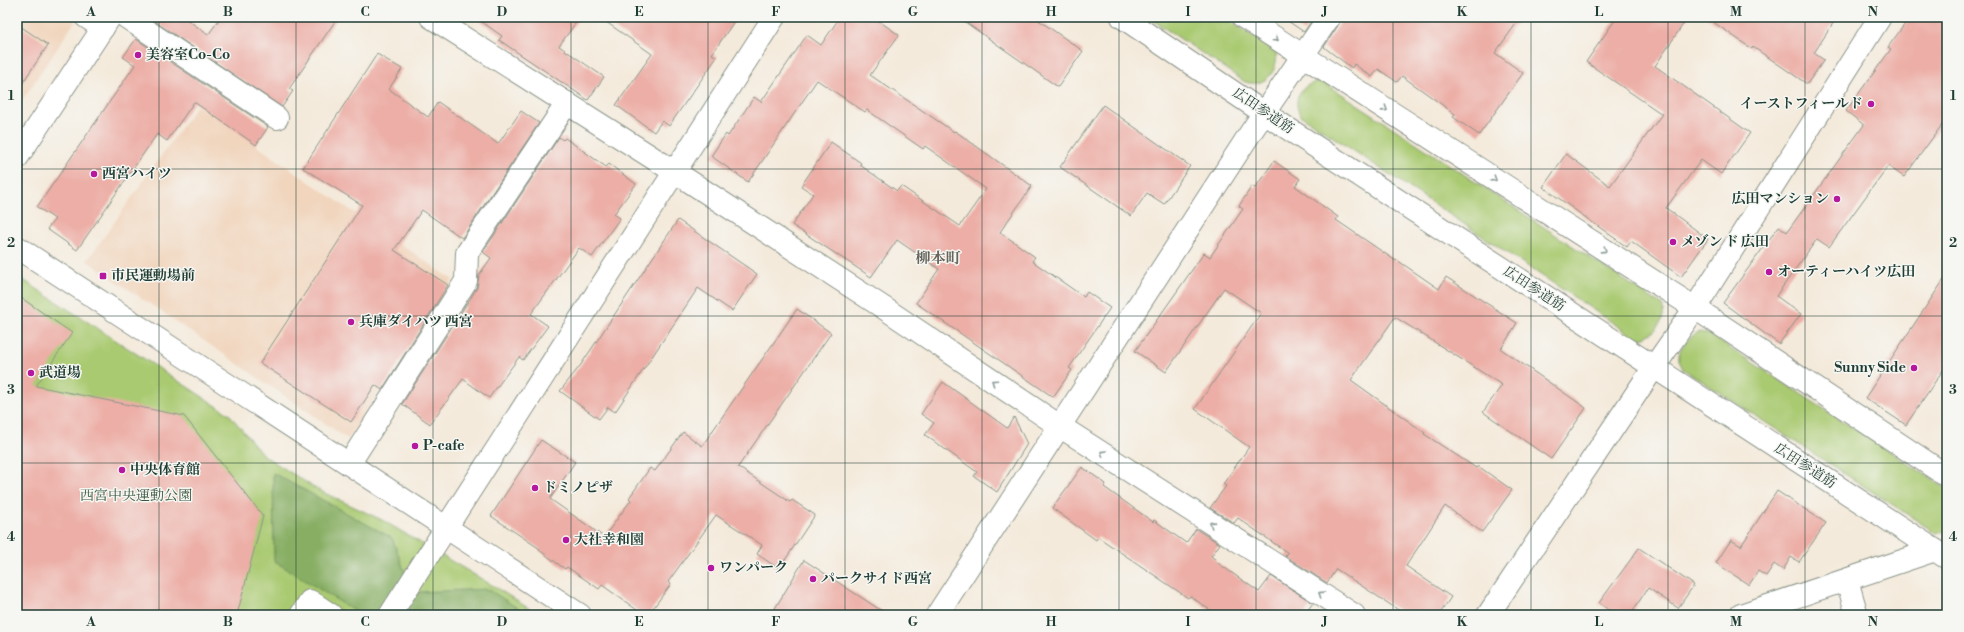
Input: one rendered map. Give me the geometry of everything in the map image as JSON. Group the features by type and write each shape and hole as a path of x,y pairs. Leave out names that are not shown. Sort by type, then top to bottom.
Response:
{"street":[{"path":"126,17 277,118"},
{"path":"430,17 675,172 884,308 1061,426 1354,615"},
{"path":"390,615 774,17"},
{"name":"広田参道筋","path":"1122,17 1264,113 1943,553"},
{"path":"1244,17 1303,57 1695,308 1947,476"},
{"path":"937,615 1264,113 1329,17"},
{"path":"1488,615 1695,308 1880,17"},
{"path":"17,158 100,21"},
{"path":"349,464 466,281 467,253 567,103"},
{"path":"17,247 446,529 580,615"},
{"path":"1741,615 1847,580 1943,553"},
{"path":"1847,580 1857,615"},
{"path":"301,615 310,601 332,615"}],"shaded area":[{"path":"17,17 78,17 17,108"},
{"path":"197,105 453,280 348,439 87,261"}],"green space":[{"path":"1148,17 1224,17 1276,52 1273,71 1259,83 1245,82"},
{"path":"1322,81 1662,305 1663,317 1661,323 1653,332 1643,338 1637,339 1300,115 1297,102 1300,92 1315,82"},
{"name":"西宮中央運動公園","path":"17,276 229,414 263,455 318,490 382,520 539,615 17,615"},
{"path":"1699,332 1707,333 1947,489 1947,530 1936,533 1683,369 1679,361 1680,351 1688,339"},
{"path":"273,473 392,538 406,575 382,615 361,615 274,561"},
{"path":"488,589 528,615 403,615 418,592"}],"building":[{"path":"152,17 184,17 208,35 221,17 338,17 289,89 293,91 282,107 151,19"},
{"path":"475,17 580,17 559,46 604,77 588,100 499,40 502,36"},
{"path":"599,17 737,17 712,54 717,57 669,126 662,121 654,132 616,105 652,54"},
{"path":"840,17 873,17 899,35 870,75 954,132 955,131 1032,186 1000,232 1035,257 1032,261 1084,297 1087,292 1110,308 1069,368 1072,370 1053,397 916,303 939,269 897,240 871,277 792,225 813,194 801,186 831,142 897,191 901,186 960,226 986,189 925,146 923,149 867,110 865,112 817,80 748,182 711,156 726,134 728,136 754,97 761,102 807,35 821,45"},
{"path":"958,17 1034,17 1083,51 1058,87"},
{"path":"1282,17 1314,17 1304,32"},
{"path":"1341,17 1521,17 1495,53 1523,73 1479,135 1453,117 1455,114 1402,76 1397,82 1378,69 1372,77 1354,64 1352,68 1324,47 1339,24"},
{"path":"1617,17 1688,17 1655,66 1750,133 1721,174 1701,160 1666,208 1708,239 1681,277 1631,241 1627,247 1543,187 1566,154 1610,186 1662,114 1586,62"},
{"path":"1706,17 1837,17 1814,53 1824,60 1807,84 1753,47 1752,49"},
{"path":"1910,17 1947,17 1947,118 1904,177 1888,166 1829,247 1817,239 1776,296 1801,314 1779,344 1723,303 1779,226 1787,232 1864,125 1846,111 1891,49 1888,47"},
{"path":"17,24 48,45 17,91"},
{"name":"西宮ハイツ","path":"136,39 268,127 256,145 194,102 167,141 157,134 77,250 47,229 55,219 37,207 135,65 123,57"},
{"path":"377,54 402,69 389,89 428,117 438,102 498,144 521,111 539,123 462,238 422,210 394,250 448,285 382,390 375,385 351,422 260,363 362,205 303,168"},
{"path":"1103,105 1190,166 1164,204 1147,193 1131,216 1060,167"},
{"path":"559,137 563,140 565,138 606,167 609,164 636,184 614,214 620,218 592,257 579,248 531,314 548,326 523,360 519,357 489,398 463,379 430,424 402,404 477,288 479,275 491,258 483,252"},
{"path":"1274,161 1300,179 1295,186 1338,217 1336,220 1396,261 1397,260 1439,289 1446,277 1517,323 1501,349 1586,408 1551,459 1483,412 1502,385 1395,317 1351,380 1425,433 1424,434 1476,468 1478,466 1512,490 1482,532 1445,506 1406,566 1451,597 1439,615 1406,615 1336,569 1327,583 1285,556 1288,553 1238,518 1234,523 1210,508 1226,486 1223,484 1249,447 1195,409 1261,313 1224,288 1166,372 1135,351 1204,253 1210,257 1243,209 1239,206 1252,186 1255,188"},
{"path":"678,220 757,274 732,311 698,288 615,412 608,407 599,419 560,391 580,366"},
{"path":"1947,275 1947,364 1906,425 1865,398"},
{"name":"中央体育館","path":"17,295 72,333 36,386 184,416 263,516 237,615 17,615"},
{"path":"797,309 831,333 738,467 790,502 792,500 815,515 779,569 757,554 762,545 716,515 668,582 671,584 648,615 644,615 602,585 599,589 567,567 565,569 539,550 540,549 491,516 541,440 575,462 550,499 604,537 631,500 629,498 650,468 655,471 683,432 702,446"},
{"path":"943,382 1007,428 1014,417 1027,444 997,492 974,476 977,472 925,435 934,423 921,414"},
{"path":"1082,467 1106,484 1104,487 1153,522 1154,520 1186,543 1196,529 1220,544 1211,556 1216,560 1215,561 1259,592 1271,576 1313,603 1304,615 1217,615 1190,596 1188,598 1098,537 1096,540 1052,508"},
{"path":"1777,491 1826,523 1799,562 1791,557 1783,570 1774,564 1766,576 1758,571 1749,585 1716,563 1731,540 1741,546"},
{"path":"1639,548 1694,585 1678,608 1648,588 1630,615 1616,615 1599,603"},
{"name":"パークサイド西宮","path":"804,560 888,615 771,615"}],"place":[{"name":"美容室Co-Co","path":"138,55"},
{"name":"イーストフィールド","path":"1871,104"},
{"name":"西宮ハイツ","path":"94,174"},
{"name":"広田マンション","path":"1837,199"},
{"name":"メゾン ド 広田","path":"1673,242"},
{"name":"オーティーハイツ広田","path":"1769,272"},
{"name":"市民運動場前","path":"103,276"},
{"name":"兵庫ダイハツ 西宮","path":"351,322"},
{"name":"Sunny Side","path":"1914,368"},
{"name":"武道場","path":"31,373"},
{"name":"P-cafe","path":"415,446"},
{"name":"中央体育館","path":"122,470"},
{"name":"ドミノピザ","path":"535,488"},
{"name":"大社幸和園","path":"566,540"},
{"name":"ワンパーク","path":"711,568"},
{"name":"パークサイド西宮","path":"813,579"}],"district":[{"name":"柳本町","path":"938,258"}]}
